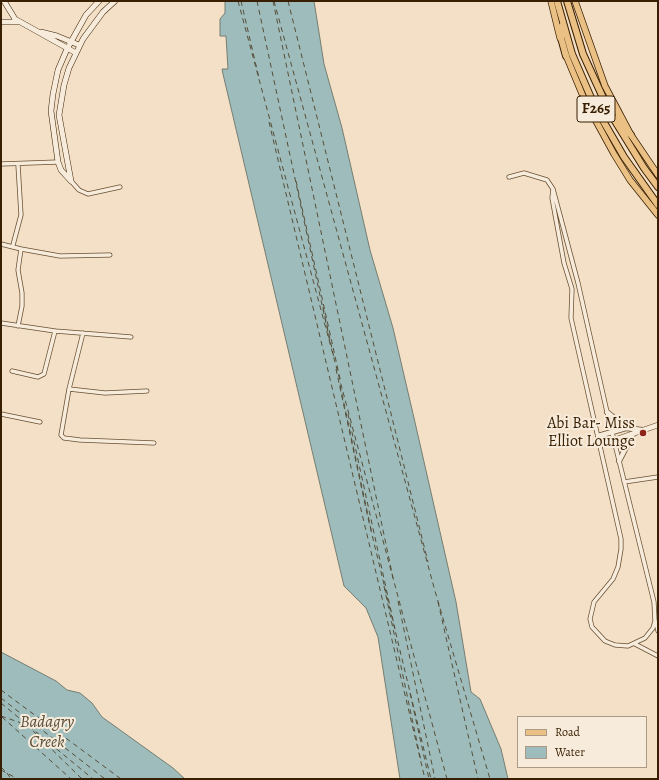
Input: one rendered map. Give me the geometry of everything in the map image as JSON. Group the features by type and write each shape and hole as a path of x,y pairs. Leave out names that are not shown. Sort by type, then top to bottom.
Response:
{"highway":[{"name":"F265","path":"557,1 569,55 611,136 658,205"},
{"name":"F265","path":"567,1 583,54 610,113 658,187"},
{"path":"561,38 562,22"},
{"path":"557,28 569,55"},
{"path":"618,112 624,136"},
{"path":"610,113 631,135"}],"main road":[{"path":"4,1 9,12 20,22 76,53"},
{"path":"71,181 61,170 58,162 51,111 55,80 71,41 86,15 99,1"},
{"path":"71,181 59,115 64,85 79,45 103,12 114,1"},
{"path":"551,1 557,28 569,55 585,101 630,180 658,215"},
{"path":"575,1 596,63 618,112 631,135 658,175"},
{"path":"1,22 20,22"},
{"path":"40,32 51,34 79,45"}],"street":[{"path":"1,164 18,165 58,162"},
{"path":"13,245 21,215 18,165"},
{"path":"509,177 524,173 547,180 553,189 578,283 612,433 654,602 655,621 658,631"},
{"path":"71,181 79,190 88,194 120,187"},
{"path":"553,189 552,198 564,263 572,289 571,318 621,539 618,567 613,578 594,602 590,619 592,627 605,641 615,645 628,646 635,644 649,634 655,621"},
{"path":"1,244 13,245 60,256 110,255"},
{"path":"18,326 22,306 22,293 18,270 21,248"},
{"path":"1,323 131,337"},
{"path":"12,371 38,377 44,374 55,330"},
{"path":"83,333 69,389 61,435 64,438 154,443"},
{"path":"69,389 105,394 147,391"},
{"path":"607,412 619,422 642,430"},
{"path":"1,414 40,422"},
{"path":"600,445 658,425"},
{"path":"598,436 633,428"},
{"path":"619,461 632,434"},
{"path":"624,482 658,477"},
{"path":"635,644 658,656"}],"water":[{"path":"225,1 314,1 324,64 342,128 370,250 393,328 456,602 471,692 480,699 501,749 508,779 400,779 378,637 366,608 344,586 223,74 222,69 228,69 226,36 220,36 220,19 225,13"},
{"name":"Badagry Creek","path":"1,652 56,681 67,690 80,693 92,703 102,717 173,768 185,779 1,779"}],"ferry route":[{"path":"238,1 447,779"},
{"path":"241,1 259,78"},
{"path":"257,1 330,342"},
{"path":"273,1 393,578"},
{"path":"274,1 435,591 490,779"},
{"path":"288,1 428,562"},
{"path":"269,122 425,779"},
{"path":"296,181 341,383"},
{"path":"323,307 334,358"},
{"path":"336,369 368,518 431,779"},
{"path":"340,385 372,534"},
{"path":"348,414 395,629"},
{"path":"384,586 421,761"},
{"path":"398,601 435,779"},
{"path":"438,602 478,779"},
{"path":"1,690 121,779"},
{"path":"410,693 429,779"},
{"path":"1,698 105,779"},
{"path":"1,703 93,779"},
{"path":"1,716 27,725 82,779"},
{"path":"2,717 71,779"},
{"path":"1,767 5,771"},
{"path":"1,770 18,779"},
{"path":"7,773 11,779"}],"place":[{"name":"Abi Bar- Miss Elliot Lounge","path":"643,433"}]}
